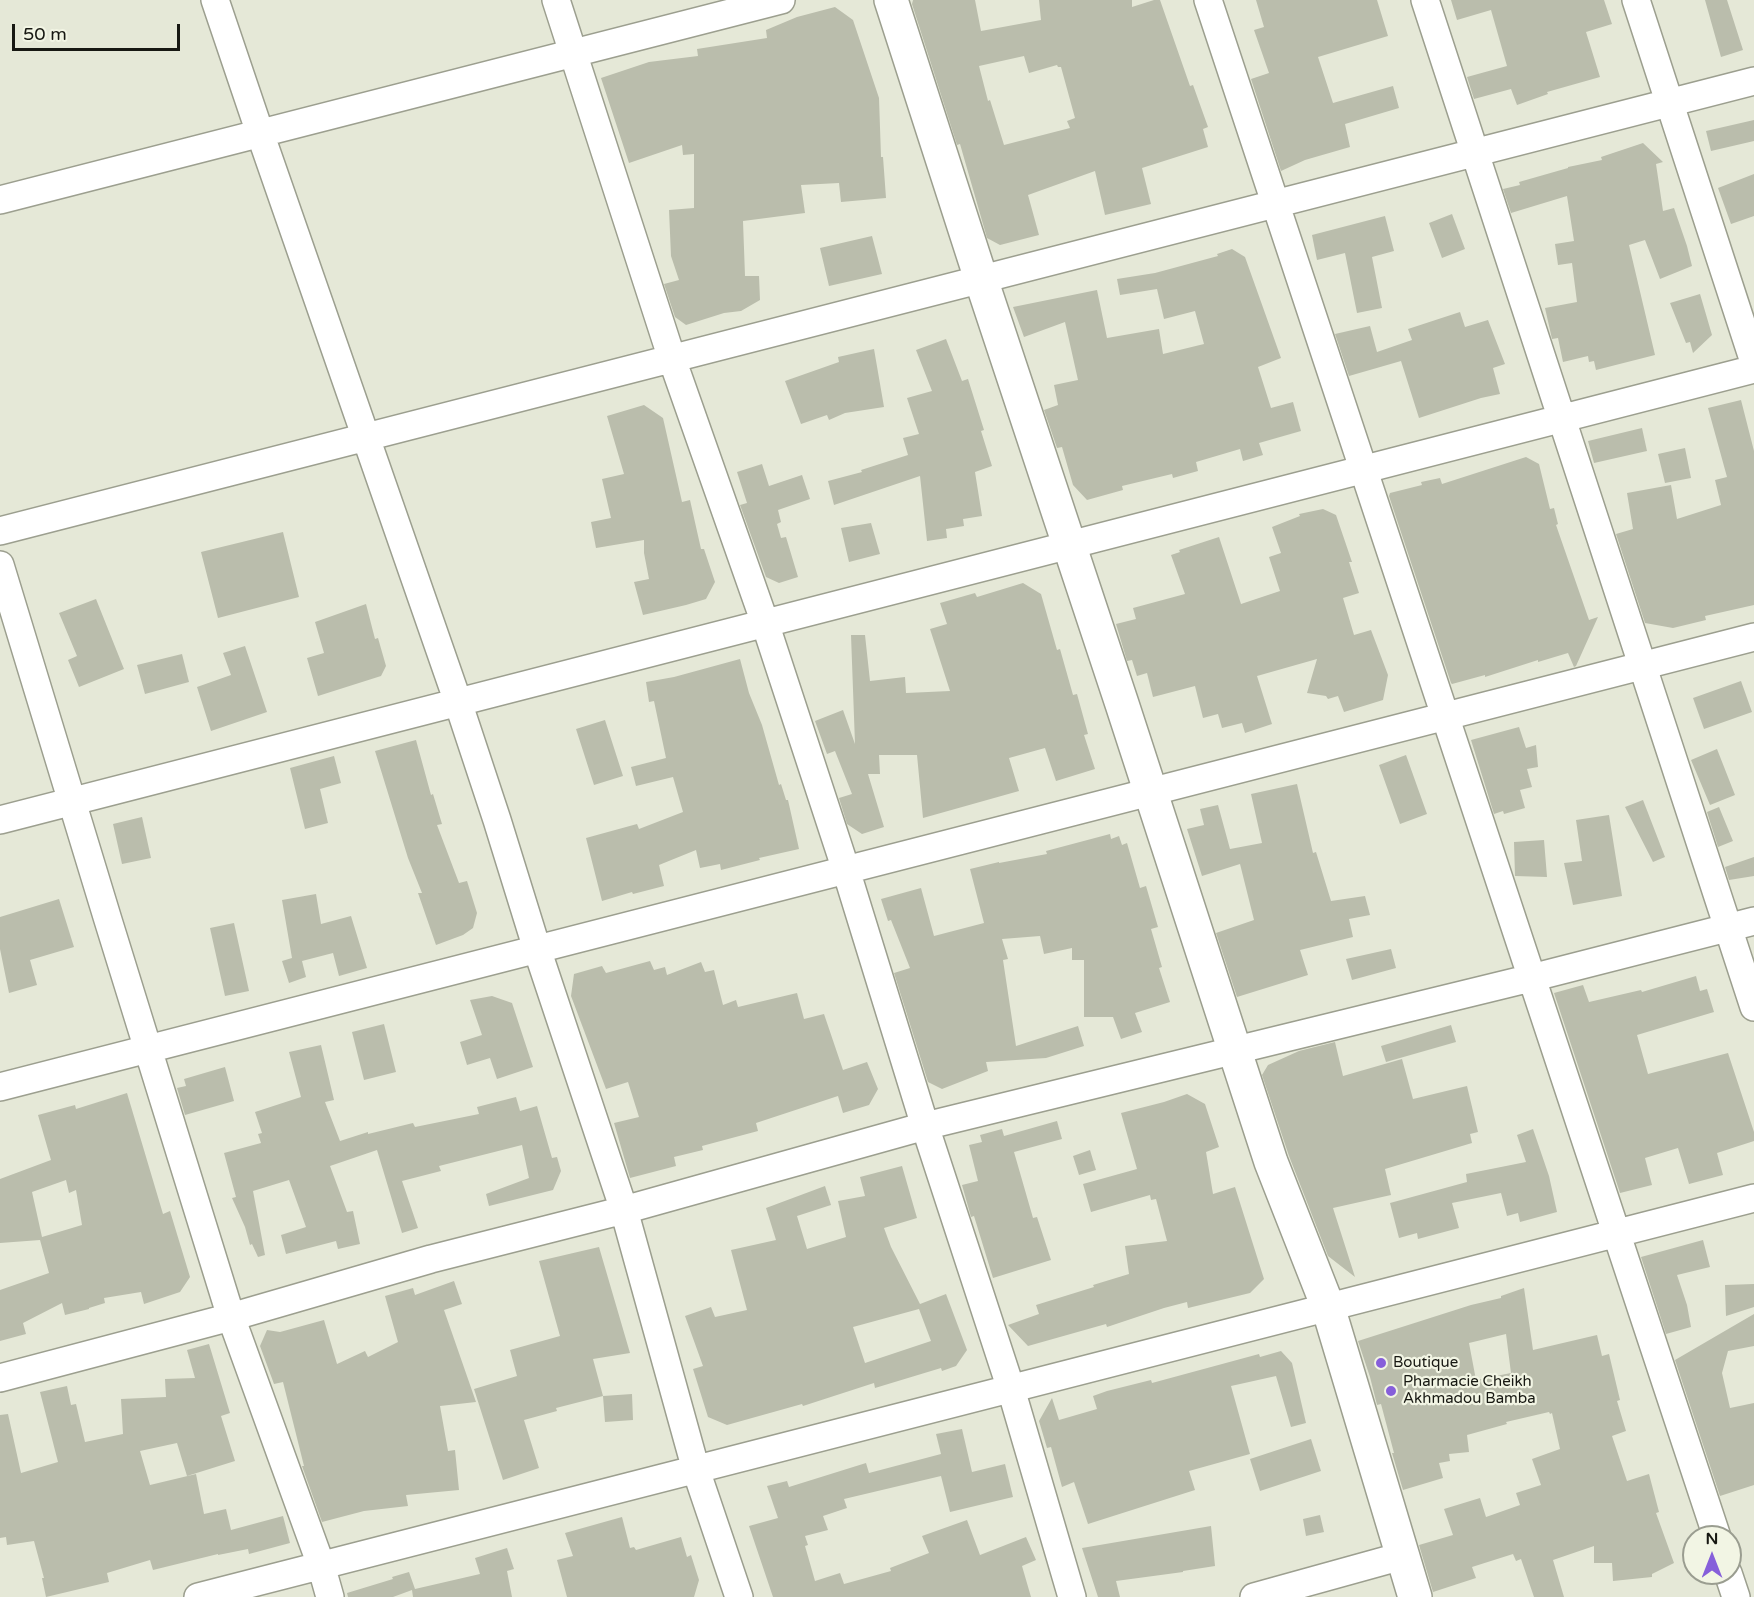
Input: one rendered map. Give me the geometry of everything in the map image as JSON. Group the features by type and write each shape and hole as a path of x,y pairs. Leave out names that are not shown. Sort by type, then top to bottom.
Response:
{"street":[{"path":"215,0 497,820 537,949 624,1210 696,1470 739,1597"},
{"path":"556,0 672,358 765,623 846,870 925,1126 1011,1389 1072,1597"},
{"path":"0,200 781,0"},
{"path":"891,0 1270,1162 1328,1308 1415,1597"},
{"path":"1208,0 1713,1525"},
{"path":"1425,0 1754,1006"},
{"path":"1636,0 1754,362"},
{"path":"0,531 1754,81"},
{"path":"0,820 1754,369"},
{"path":"0,565 231,1317 321,1565 330,1597"},
{"path":"0,1087 1754,637"},
{"path":"0,1378 231,1317 431,1259 624,1210 925,1126 1531,978 1754,921"},
{"path":"198,1597 1754,1198"},
{"path":"1254,1597 1402,1557"}],"building":[{"path":"913,0 975,0 981,31 1041,20 1039,0 1132,0 1132,7 1160,0 1190,86 1193,85 1208,127 1203,129 1208,147 1142,168 1151,204 1105,215 1095,171 1028,195 1039,235 1000,245 987,238 960,144 957,145 912,4","holes":["1024,56 1029,73 1057,65 1061,67 1075,118 1067,121 1070,128 1004,145 990,100 988,101 979,66"]},
{"path":"1256,0 1377,0 1388,36 1318,57 1333,103 1393,86 1399,108 1345,124 1350,147 1305,160 1281,171 1251,79 1269,73 1254,30 1264,27"},
{"path":"1451,0 1604,0 1612,24 1586,32 1600,77 1547,92 1548,94 1517,105 1511,89 1474,99 1467,77 1507,66 1491,10 1457,20"},
{"path":"1705,0 1727,0 1743,50 1721,57"},
{"path":"835,7 853,20 879,98 881,157 883,157 886,198 841,202 839,183 801,185 805,213 743,221 745,276 759,276 760,300 741,311 724,313 686,325 675,317 664,284 679,280 671,256 669,210 694,208 694,154 683,155 682,145 629,163 601,78 649,62 698,56 697,49 767,38 766,30 797,17"},
{"path":"1754,120 1754,141 1711,151 1706,131"},
{"path":"1643,143 1663,162 1656,164 1663,211 1674,208 1692,266 1660,279 1645,240 1629,245 1655,355 1596,370 1594,361 1589,362 1588,356 1563,362 1558,338 1552,339 1545,308 1577,302 1572,263 1558,265 1555,244 1574,241 1567,196 1511,213 1503,189 1568,167 1602,160 1601,157"},
{"path":"1754,174 1754,216 1731,224 1718,188"},
{"path":"1452,214 1465,249 1442,258 1429,223"},
{"path":"1385,216 1394,251 1372,257 1382,308 1357,313 1345,253 1317,260 1312,235"},
{"path":"872,236 882,274 829,286 820,248"},
{"path":"1232,249 1245,257 1281,358 1258,367 1271,408 1293,402 1301,431 1259,443 1263,455 1243,461 1240,449 1196,462 1198,471 1173,478 1172,474 1122,486 1123,490 1087,500 1073,485 1062,447 1057,448 1044,410 1058,405 1054,385 1078,380 1065,322 1024,337 1013,307 1097,290 1107,338 1159,329 1163,354 1204,344 1195,311 1164,319 1157,289 1120,295 1117,279 1155,273 1218,256 1217,254"},
{"path":"1700,294 1712,335 1693,353 1690,342 1686,343 1670,303"},
{"path":"1460,312 1465,327 1488,320 1505,364 1493,368 1500,394 1419,418 1401,361 1349,376 1335,334 1370,326 1377,352 1412,340 1408,329"},
{"path":"946,339 962,381 968,379 984,430 981,431 992,466 975,472 982,516 963,519 964,526 946,529 947,538 927,541 920,476 834,505 828,481 862,472 861,470 908,455 903,438 919,434 907,398 932,391 916,350"},
{"path":"874,349 884,407 845,413 829,420 827,415 801,424 785,381 839,362 838,357"},
{"path":"1741,400 1754,451 1754,605 1705,616 1706,620 1673,628 1645,623 1616,534 1633,529 1627,493 1671,485 1677,519 1721,505 1715,480 1727,477 1708,408"},
{"path":"644,405 663,418 682,502 690,500 701,549 704,549 715,582 706,599 643,615 634,582 649,579 644,540 596,548 591,522 611,518 602,479 624,474 607,416"},
{"path":"1642,428 1647,451 1594,463 1588,441"},
{"path":"1685,448 1691,478 1665,483 1658,454"},
{"path":"1526,457 1539,464 1550,509 1554,508 1558,524 1556,525 1589,620 1598,617 1574,667 1568,653 1452,684 1389,496 1390,493 1422,485 1421,482 1440,478 1442,484"},
{"path":"762,464 769,486 802,475 810,499 778,510 781,522 777,524 781,538 786,537 798,577 779,583 766,577 740,505 747,503 737,472"},
{"path":"1323,509 1336,515 1352,562 1349,562 1359,593 1343,598 1354,635 1371,630 1388,675 1383,700 1344,712 1338,696 1328,699 1326,696 1307,693 1317,659 1257,676 1272,724 1245,733 1242,723 1222,728 1218,714 1203,718 1195,686 1153,697 1147,673 1137,676 1132,660 1127,661 1116,624 1136,619 1133,608 1185,594 1171,555 1180,552 1179,550 1219,537 1241,604 1280,591 1269,557 1281,553 1272,527 1300,516 1299,514"},
{"path":"871,523 880,554 849,562 841,528"},
{"path":"283,532 299,597 218,618 201,552"},
{"path":"1023,583 1041,594 1073,695 1077,694 1088,734 1084,735 1095,769 1056,781 1045,748 1009,758 1019,791 923,818 917,755 879,755 880,774 868,774 884,827 862,834 847,824 839,798 852,794 835,751 827,754 815,721 843,710 855,744 851,635 865,635 870,681 905,677 906,693 950,691 930,629 947,624 940,603 975,593 977,597"},
{"path":"96,599 124,669 79,687 68,660 77,656 59,613"},
{"path":"366,604 375,639 378,638 386,666 381,676 318,696 307,658 324,653 315,622"},
{"path":"245,646 267,712 211,731 197,687 231,675 223,653"},
{"path":"182,654 189,682 145,694 137,665"},
{"path":"740,659 779,785 781,784 786,800 788,800 799,849 721,870 720,864 700,868 696,850 659,865 664,886 602,901 586,838 637,824 639,829 683,812 673,777 636,786 631,767 666,758 654,701 649,702 646,682"},
{"path":"1741,681 1752,712 1704,729 1693,698"},
{"path":"605,720 623,776 594,785 576,729"},
{"path":"1519,727 1526,748 1536,745 1538,767 1527,769 1532,787 1520,790 1525,808 1504,814 1503,811 1494,814 1471,740"},
{"path":"416,740 431,795 433,794 442,824 437,825 459,883 467,881 477,913 473,928 463,935 436,945 418,893 422,893 408,858 375,751"},
{"path":"1717,749 1735,795 1710,805 1691,760"},
{"path":"1406,755 1427,814 1400,824 1379,765"},
{"path":"334,756 341,783 320,789 328,823 305,829 290,768"},
{"path":"1297,784 1313,853 1316,852 1331,901 1365,896 1370,915 1349,919 1353,937 1300,950 1308,975 1237,997 1216,933 1254,920 1240,864 1202,876 1187,829 1204,825 1200,809 1218,805 1230,849 1262,843 1251,794"},
{"path":"1643,800 1665,857 1653,862 1625,807"},
{"path":"1719,807 1733,841 1718,847 1707,812"},
{"path":"1609,815 1622,896 1573,905 1564,863 1582,861 1576,820"},
{"path":"142,817 151,858 122,864 113,824"},
{"path":"1110,834 1111,839 1119,836 1122,845 1127,843 1140,888 1146,886 1158,927 1151,929 1162,967 1159,968 1170,1002 1135,1013 1142,1032 1121,1039 1113,1017 1084,1017 1084,960 1072,960 1072,948 1044,954 1040,936 1002,939 1008,959 1003,960 1016,1046 1078,1026 1084,1046 1046,1058 986,1062 988,1071 942,1089 928,1082 894,973 910,968 891,920 888,921 881,899 921,888 934,936 984,923 970,869 1047,854 1046,851"},
{"path":"1544,840 1547,877 1515,876 1514,842"},
{"path":"1754,857 1754,876 1729,880 1725,867"},
{"path":"316,894 321,924 351,916 367,968 339,976 333,953 302,961 306,977 289,983 282,961 292,958 282,900"},
{"path":"59,899 74,947 30,960 37,985 9,993 0,949 0,917"},
{"path":"234,923 249,991 225,996 210,928"},
{"path":"1391,949 1396,968 1352,980 1346,959"},
{"path":"650,961 654,970 665,967 667,975 701,962 705,972 714,970 723,1005 736,1000 738,1007 797,993 804,1019 824,1014 843,1070 867,1062 878,1089 869,1105 843,1113 838,1096 756,1123 758,1131 702,1146 703,1150 674,1157 676,1166 630,1178 614,1123 639,1117 628,1082 606,1089 571,996 574,974 602,966 606,973"},
{"path":"1696,976 1700,991 1707,989 1714,1012 1637,1035 1648,1074 1728,1053 1754,1132 1754,1141 1717,1153 1723,1175 1689,1184 1678,1148 1645,1158 1652,1185 1620,1193 1554,993 1583,985 1589,1002 1641,990 1642,992"},
{"path":"492,996 512,1003 533,1067 497,1079 490,1058 467,1065 460,1042 482,1035 470,1000"},
{"path":"384,1024 396,1072 364,1080 352,1032"},
{"path":"1451,1025 1456,1042 1386,1062 1381,1046"},
{"path":"1335,1042 1343,1076 1402,1059 1413,1099 1467,1086 1478,1132 1470,1134 1472,1143 1385,1169 1391,1195 1333,1208 1355,1277 1328,1256 1289,1156 1262,1075 1268,1065 1299,1051"},
{"path":"321,1045 334,1100 325,1102 340,1141 368,1132 368,1134 413,1123 415,1127 479,1114 477,1107 516,1097 520,1111 537,1106 552,1158 557,1157 561,1171 553,1190 489,1206 486,1194 529,1178 522,1145 439,1166 441,1171 402,1181 418,1228 402,1233 377,1150 330,1166 347,1212 353,1211 360,1244 338,1249 336,1241 286,1254 281,1235 306,1227 289,1180 253,1191 265,1255 258,1257 252,1244 250,1245 232,1198 236,1197 224,1153 261,1143 258,1134 262,1133 255,1112 301,1097 289,1052"},
{"path":"225,1067 234,1101 185,1115 177,1088 186,1086 184,1079"},
{"path":"127,1093 163,1214 170,1211 190,1277 180,1292 144,1304 141,1292 104,1298 105,1303 65,1315 62,1303 23,1323 26,1334 0,1341 0,1290 49,1273 40,1240 0,1243 0,1179 51,1160 38,1115 75,1105 76,1109","holes":["66,1180 69,1193 76,1190 82,1225 42,1237 32,1192"]},
{"path":"1187,1094 1205,1104 1219,1147 1206,1152 1213,1194 1235,1187 1264,1279 1250,1293 1188,1308 1187,1302 1107,1327 1106,1324 1028,1346 1008,1325 1039,1314 1036,1305 1129,1274 1125,1246 1167,1241 1156,1199 1151,1200 1150,1195 1091,1212 1083,1184 1137,1169 1121,1113"},
{"path":"1057,1121 1062,1139 1014,1152 1033,1218 1037,1217 1051,1260 993,1278 962,1185 978,1181 969,1145 982,1142 980,1135 1002,1129 1004,1136"},
{"path":"1533,1129 1549,1176 1557,1212 1520,1222 1518,1213 1507,1216 1501,1193 1452,1203 1459,1228 1418,1239 1417,1233 1399,1238 1390,1203 1467,1182 1466,1174 1526,1162 1517,1135"},
{"path":"1090,1150 1096,1170 1079,1175 1073,1156"},
{"path":"902,1166 917,1218 884,1228 891,1247 920,1304 946,1294 967,1350 956,1366 942,1371 941,1368 875,1388 874,1383 803,1406 802,1404 727,1425 708,1417 693,1369 703,1366 685,1316 711,1307 715,1317 747,1310 731,1250 776,1240 766,1208 825,1186 831,1205 797,1216 807,1249 846,1237 838,1201 865,1196 860,1177","holes":["919,1309 931,1341 865,1363 853,1327"]},
{"path":"1703,1240 1710,1267 1677,1275 1687,1305 1691,1327 1666,1334 1641,1257"},
{"path":"599,1247 630,1353 593,1359 603,1396 556,1408 557,1411 524,1420 539,1468 503,1480 474,1389 517,1376 510,1350 560,1336 539,1261"},
{"path":"454,1281 462,1304 444,1310 476,1402 440,1406 448,1451 455,1450 459,1490 406,1495 408,1506 364,1511 322,1522 302,1466 304,1466 283,1382 274,1384 260,1346 267,1330 280,1332 324,1320 337,1364 365,1351 368,1357 398,1342 385,1296 413,1288 415,1295"},
{"path":"1754,1284 1754,1307 1726,1316 1725,1285"},
{"path":"1524,1288 1533,1350 1597,1335 1602,1356 1609,1354 1620,1400 1617,1401 1626,1431 1612,1436 1627,1481 1649,1474 1659,1512 1656,1513 1674,1563 1652,1574 1652,1577 1613,1581 1612,1563 1594,1563 1594,1546 1553,1560 1564,1597 1534,1597 1521,1559 1516,1561 1513,1554 1472,1567 1476,1578 1433,1592 1419,1545 1453,1535 1444,1509 1480,1498 1486,1517 1520,1505 1516,1493 1541,1485 1532,1459 1560,1449 1552,1413 1506,1422 1507,1424 1467,1435 1469,1452 1449,1454 1450,1461 1439,1463 1443,1478 1403,1490 1381,1404 1377,1405 1358,1341 1471,1305 1501,1298 1501,1296","holes":["1506,1334 1511,1373 1476,1380 1469,1343"]},
{"path":"1754,1314 1754,1346 1728,1351 1722,1373 1730,1408 1754,1403 1754,1485 1720,1496 1675,1360"},
{"path":"209,1344 230,1413 221,1416 235,1461 187,1476 177,1443 140,1451 150,1485 196,1474 204,1514 226,1509 231,1530 283,1516 290,1543 249,1554 248,1549 218,1554 153,1570 150,1560 107,1573 109,1582 46,1597 42,1578 44,1578 34,1541 7,1545 6,1537 0,1538 0,1415 8,1414 21,1473 58,1462 40,1392 67,1386 71,1405 76,1404 85,1442 123,1434 121,1399 166,1397 165,1379 195,1378 187,1350"},
{"path":"1281,1351 1292,1363 1306,1423 1291,1427 1276,1376 1231,1386 1250,1454 1189,1471 1195,1490 1088,1524 1074,1482 1062,1487 1051,1447 1047,1448 1039,1421 1052,1398 1059,1420 1097,1409 1093,1396 1107,1391 1151,1380 1152,1383 1259,1354 1260,1357"},
{"path":"632,1394 633,1420 605,1422 603,1396"},
{"path":"962,1429 972,1472 1005,1464 1013,1497 950,1512 941,1476 844,1499 847,1508 823,1516 828,1530 805,1536 808,1545 805,1546 815,1581 840,1573 844,1584 891,1571 890,1568 929,1553 922,1536 967,1520 980,1555 1026,1537 1036,1560 1022,1566 1031,1597 773,1597 749,1526 778,1518 767,1486 787,1481 789,1487 866,1463 869,1473 941,1454 936,1434"},
{"path":"1311,1439 1321,1471 1260,1491 1250,1459"},
{"path":"1320,1515 1324,1532 1306,1536 1303,1519"},
{"path":"622,1517 630,1548 634,1547 636,1550 681,1537 687,1557 691,1555 699,1580 694,1597 567,1597 557,1560 573,1556 565,1533"},
{"path":"1211,1526 1215,1566 1116,1581 1120,1597 1098,1597 1082,1548"},
{"path":"507,1548 514,1569 507,1571 512,1597 413,1597 412,1590 393,1597 348,1597 347,1593 409,1572 415,1589 480,1574 475,1558"}],"place":[{"name":"Boutique","path":"1381,1363"},
{"name":"Pharmacie Cheikh Akhmadou Bamba","path":"1391,1391"}]}
